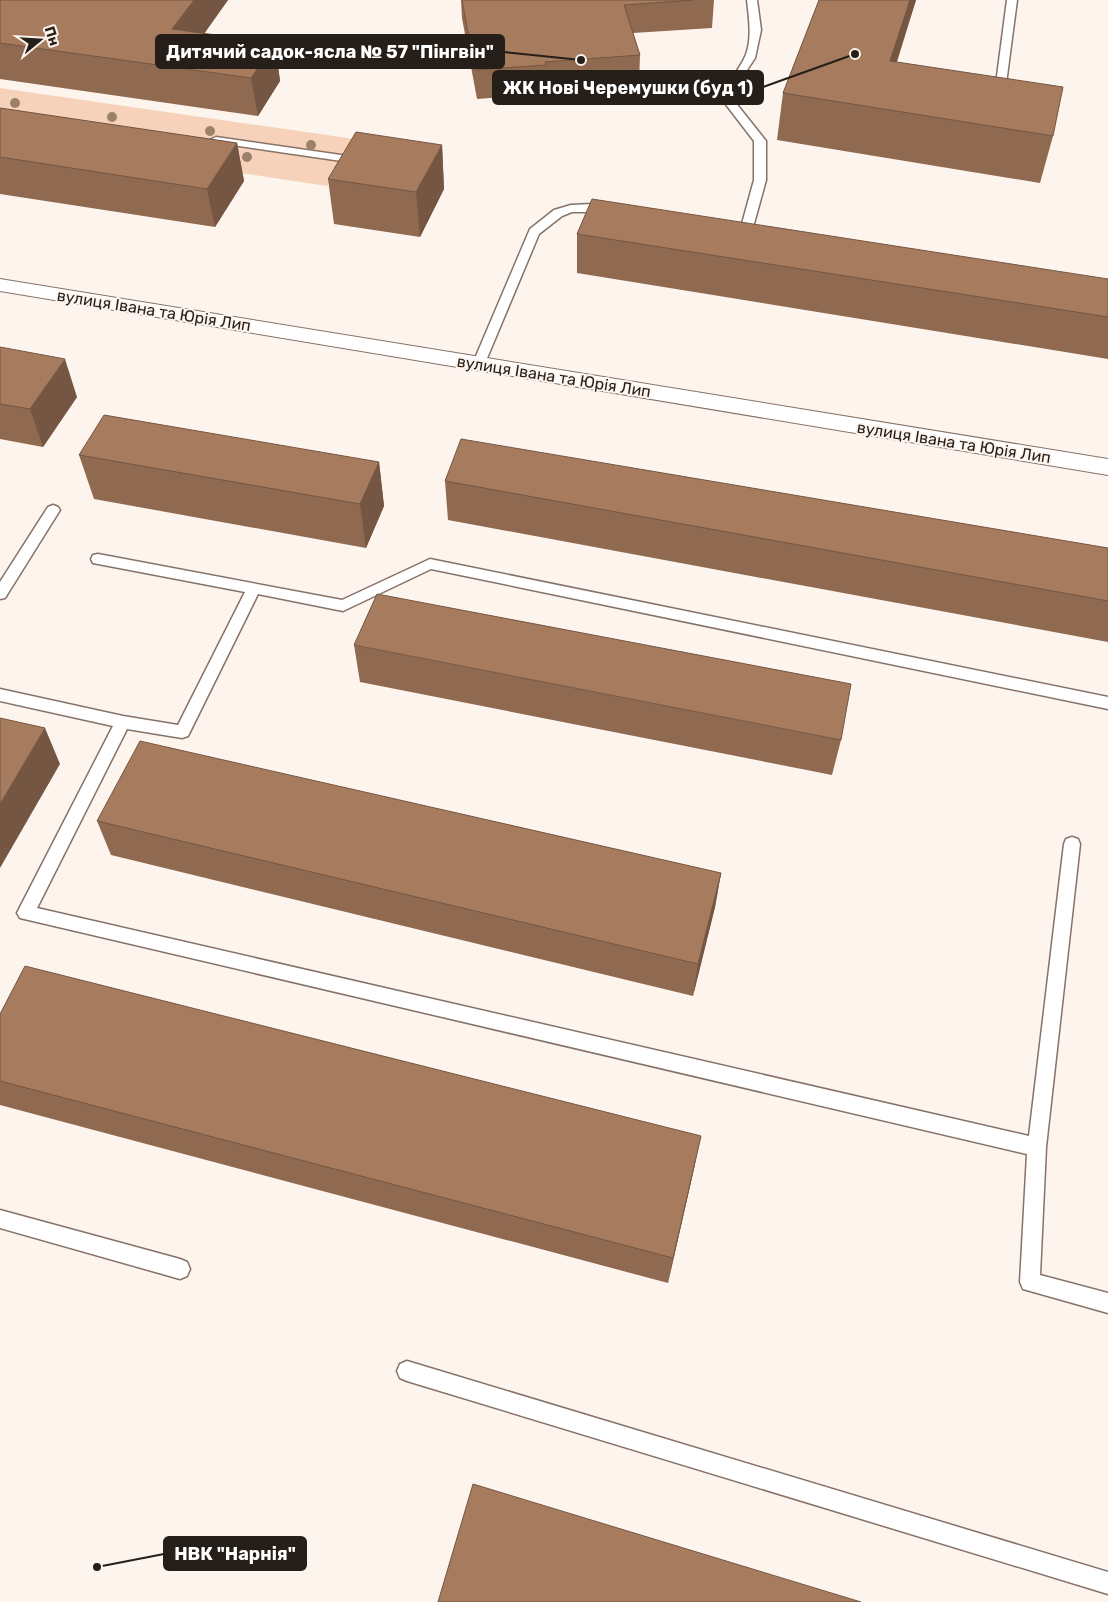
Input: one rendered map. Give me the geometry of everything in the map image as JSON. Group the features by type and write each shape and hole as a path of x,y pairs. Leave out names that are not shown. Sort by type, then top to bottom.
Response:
{"street":[{"name":"вулиця Івана та Юрія Лип","path":"0,285 1108,467"}],"lane":[{"path":"746,231 760,180 760,141 729,102 732,85 750,58 756,30 752,0"},
{"path":"999,99 1012,0"},
{"path":"205,138 372,162"},
{"path":"479,363 534,232 558,213 571,209 592,208 621,213"},
{"path":"0,594 53,510"},
{"path":"98,558 343,606 430,564 1108,703"},
{"path":"0,695 123,722 182,732 254,588"},
{"path":"123,722 26,913 1037,1147"},
{"path":"1072,844 1037,1147 1030,1282 1108,1303"},
{"path":"0,1220 180,1269"},
{"path":"407,1371 1108,1583"}],"shaded area":[{"path":"0,88 354,139 327,186 0,137"}],"building":[{"path":"0,0 194,0 172,29 275,43 251,78 0,43"},
{"path":"462,0 694,0 624,5 640,55 545,62 546,65 475,70"},
{"path":"819,0 910,0 890,61 1063,87 1053,136 783,93"},
{"path":"0,108 237,143 207,189 0,157"},
{"path":"356,132 442,145 416,192 328,179"},
{"path":"592,199 1108,279 1108,317 577,234"},
{"path":"0,347 65,359 30,409 0,404"},
{"path":"104,415 379,462 360,504 79,455"},
{"path":"461,439 1108,548 1108,601 445,481"},
{"path":"377,594 851,684 841,740 354,645"},
{"path":"0,718 45,728 0,804"},
{"path":"140,741 721,873 698,964 97,821"},
{"path":"25,966 701,1136 673,1258 0,1081 0,1014"},
{"path":"473,1484 861,1602 438,1602"}],"place":[{"name":"ЖК Нові Черемушки (буд 1)","path":"855,54"},
{"name":"Дитячий садок-ясла № 57 \"Пінгвін\"","path":"581,60"},
{"name":"НВК \"Нарнія\"","path":"97,1567"}]}
